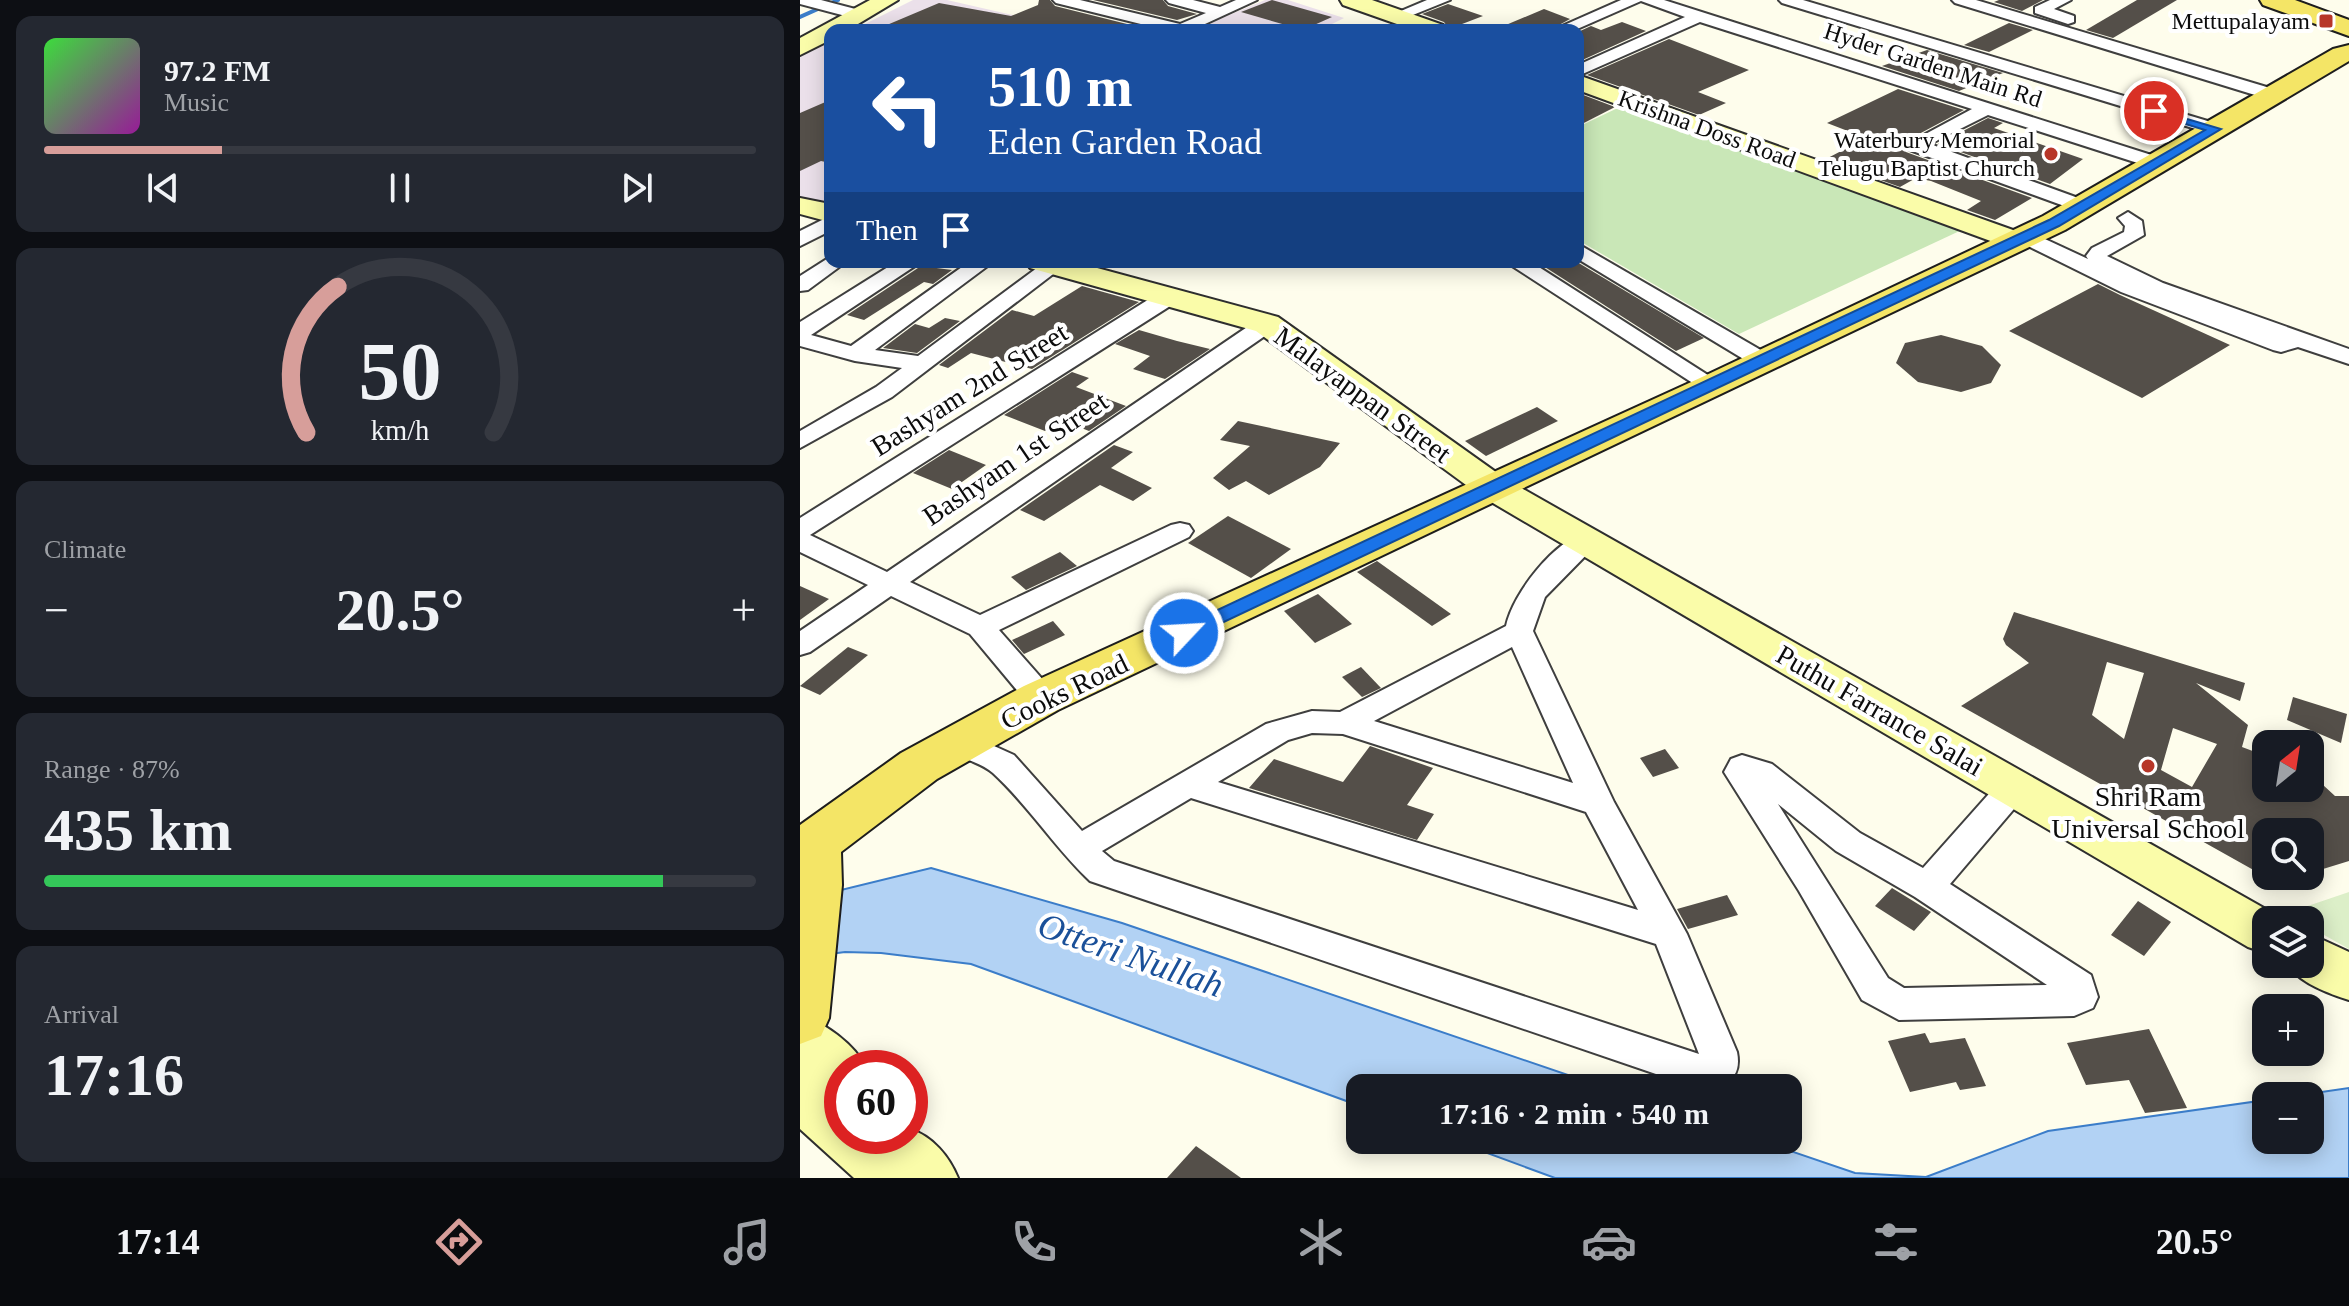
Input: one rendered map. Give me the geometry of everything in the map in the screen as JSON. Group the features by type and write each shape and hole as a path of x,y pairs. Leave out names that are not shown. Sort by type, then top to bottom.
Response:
{"main road":[{"path":"2272,0 2347,36"},
{"path":"2295,0 2347,36"},
{"name":"Cooks Road","path":"808,861 825,860 851,841 940,759 1041,698 1713,386 2021,239 2110,204 2157,163 2274,95 2347,36"},
{"path":"801,1017 808,861"}],"street":[{"path":"803,0 857,14"},
{"path":"841,24 887,0"},
{"path":"1061,0 1160,24"},
{"path":"1098,9 1119,0"},
{"path":"1177,0 1222,12"},
{"path":"1193,24 1249,0"},
{"path":"1351,0 1419,24"},
{"path":"1397,16 1442,0"},
{"path":"1576,24 1634,0"},
{"name":"Hyder Garden Main Rd","path":"1648,0 1700,11 2157,163"},
{"path":"1787,0 2215,129"},
{"path":"1960,0 2274,95"},
{"path":"2063,0 2040,10 2170,51"},
{"path":"1584,83 1700,11"},
{"path":"800,48 824,34"},
{"name":"Krishna Doss Road","path":"1584,85 2021,239"},
{"path":"1988,108 1914,145 2110,204 2135,225 2134,235 2099,252 2096,256 2099,260 2127,277 2155,288 2349,357"},
{"path":"2076,249 2110,204"},
{"path":"800,206 824,212"},
{"path":"800,240 824,226"},
{"path":"2021,239 2129,287 2281,345 2295,339"},
{"path":"1584,254 1763,361"},
{"path":"800,285 827,268"},
{"path":"800,332 901,268"},
{"path":"855,354 975,268"},
{"path":"800,441 884,392 1041,268"},
{"name":"Malayappan Street","path":"1066,268 1267,324 1494,488"},
{"path":"1526,268 1713,386"},
{"name":"Bashyam 2nd Street","path":"800,530 1170,296"},
{"name":"Bashyam 1st Street","path":"800,645 1267,324"},
{"path":"800,339 855,354 919,363"},
{"name":"Puthu Farrance Salai","path":"1494,488 2252,924"},
{"path":"980,627 1180,531"},
{"path":"800,541 980,627 1041,698"},
{"path":"940,759 1003,763 1078,849 1102,871 1704,1073 1714,1072 1720,1062 1718,1052 1669,934 1598,803 1519,631 1522,609 1540,582 1587,541"},
{"path":"1344,723 1519,631"},
{"path":"1078,849 1277,732 1312,722 1344,723 1598,803"},
{"path":"1747,766 1761,772 1848,842 1927,887 2078,986 2080,997 2074,1000 1914,1004 1887,999 1875,989 1740,769 1747,766"},
{"path":"1190,785 1669,934"},
{"path":"1927,887 2014,787"},
{"path":"2324,964 2349,978"},
{"path":"801,1017 824,1050"},
{"path":"800,1093 824,1115"},
{"path":"867,1154 870,1157 911,1155"}],"shaded area":[{"path":"913,0 947,0 1053,24 865,24"},
{"path":"1265,0 1288,0 1344,18 1332,24 1207,24"},
{"path":"824,45 824,208 800,202 800,57"}],"green space":[{"path":"1626,104 1966,228 1739,334 1584,244 1584,124"},
{"path":"2349,892 2349,949 2324,935 2324,906 2308,906"}],"water":[{"name":"Otteri Nullah","path":"931,868 1122,923 1565,1074 1346,1074 1346,1101 971,964 881,953 845,952 800,958 800,900"},
{"path":"2349,1088 2349,1178 1555,1178 1490,1154 1799,1154 1855,1173 1926,1177 2048,1131 2252,1102 2252,1154 2324,1154 2324,1092"}],"building":[{"path":"1039,0 1050,0 1055,6 1127,24 889,24 939,3 1011,16 1038,5"},
{"path":"1093,0 1163,0 1168,6 1197,14 1177,20"},
{"path":"1272,0 1332,17 1316,24 1282,24 1241,12"},
{"path":"2043,0 2022,11 1994,2"},
{"path":"2137,0 2177,0 2113,38 2086,30"},
{"path":"1448,4 1483,16 1462,24 1445,24 1422,14"},
{"path":"1544,9 1570,19 1561,24 1508,24"},
{"path":"1622,22 1646,31 1584,59 1584,29 1591,26 1601,30"},
{"path":"2009,23 2033,30 1989,52 1964,45"},
{"path":"1669,39 1749,70 1698,92 1726,103 1699,115 1587,75"},
{"path":"1927,50 2003,73 1959,91 1882,66"},
{"path":"1898,89 1964,110 1904,142 1906,152 2032,198 1995,220 1967,210 1981,201 1931,181 1916,178 1900,187 1824,160 1866,138 1827,123"},
{"path":"1584,95 1615,107 1584,123"},
{"path":"824,103 824,162 800,171 800,113"},
{"path":"1988,118 2003,123 1994,128 2083,159 2050,184 1938,144"},
{"path":"1584,266 1704,338 1676,351 1546,268"},
{"path":"918,268 952,270 933,284 924,282 864,320 847,315"},
{"path":"2098,284 2230,345 2142,398 2009,331"},
{"path":"1082,286 1139,302 1032,369 971,353 948,368 939,365 1012,310 1034,316"},
{"path":"945,318 960,321 917,353 883,348 915,324 929,328"},
{"path":"1139,330 1210,349 1165,379 1133,369 1150,356 1115,344"},
{"path":"1941,335 1982,346 2001,365 1991,383 1961,392 1918,382 1896,363 1905,343"},
{"path":"1072,372 1089,378 1076,387 1126,406 1089,431 1061,420 1045,431 1004,415"},
{"path":"1537,407 1558,421 1486,456 1465,441"},
{"path":"1238,421 1340,443 1320,467 1269,495 1246,481 1229,490 1213,478 1250,446 1220,440"},
{"path":"1114,445 1133,452 1111,468 1152,488 1133,501 1100,485 1044,521 1020,510"},
{"path":"949,450 986,465 952,489 913,473"},
{"path":"1228,516 1291,549 1251,578 1188,543"},
{"path":"1060,552 1077,566 1026,590 1011,577"},
{"path":"1377,561 1451,614 1432,626 1357,572"},
{"path":"800,586 829,599 800,620"},
{"path":"1318,594 1352,624 1315,643 1284,611"},
{"path":"2014,612 2245,683 2240,701 2196,683 2248,725 2242,747 2252,751 2252,802 2324,802 2324,786 2335,796 2349,796 2349,861 2324,869 2324,818 2252,818 2252,869 1961,706 2029,663 2003,639","holes":["2107,662 2144,673 2124,739 2092,715","2173,728 2217,744 2192,787 2161,770"]},
{"path":"1053,621 1065,635 1024,654 1012,640"},
{"path":"848,647 868,655 820,695 800,686"},
{"path":"1361,667 1381,688 1362,697 1342,677"},
{"path":"2293,697 2347,714 2341,743 2324,736 2324,730 2310,730 2287,720"},
{"path":"1370,746 1433,768 1407,805 1434,814 1417,840 1249,788 1274,759 1343,782"},
{"path":"1665,749 1679,768 1653,777 1640,758"},
{"path":"1892,888 1931,912 1914,931 1875,906"},
{"path":"1727,895 1738,915 1688,929 1677,909"},
{"path":"2138,901 2171,922 2144,956 2111,935"},
{"path":"2149,1029 2187,1108 2145,1113 2129,1080 2086,1085 2067,1043"},
{"path":"1925,1033 1930,1043 1965,1038 1986,1086 1960,1090 1956,1082 1910,1092 1888,1041"},
{"path":"1196,1146 1241,1178 1167,1178"}],"waterway":[{"path":"800,17 838,0"}],"place":[{"name":"Mettupalayam","path":"2326,21"},
{"name":"Waterbury Memorial Telugu Baptist Church","path":"2051,154"},
{"name":"Shri Ram Universal School","path":"2148,766"}],"route":[{"path":"1184,633 2054,223 2215,129 2154,111"}]}
